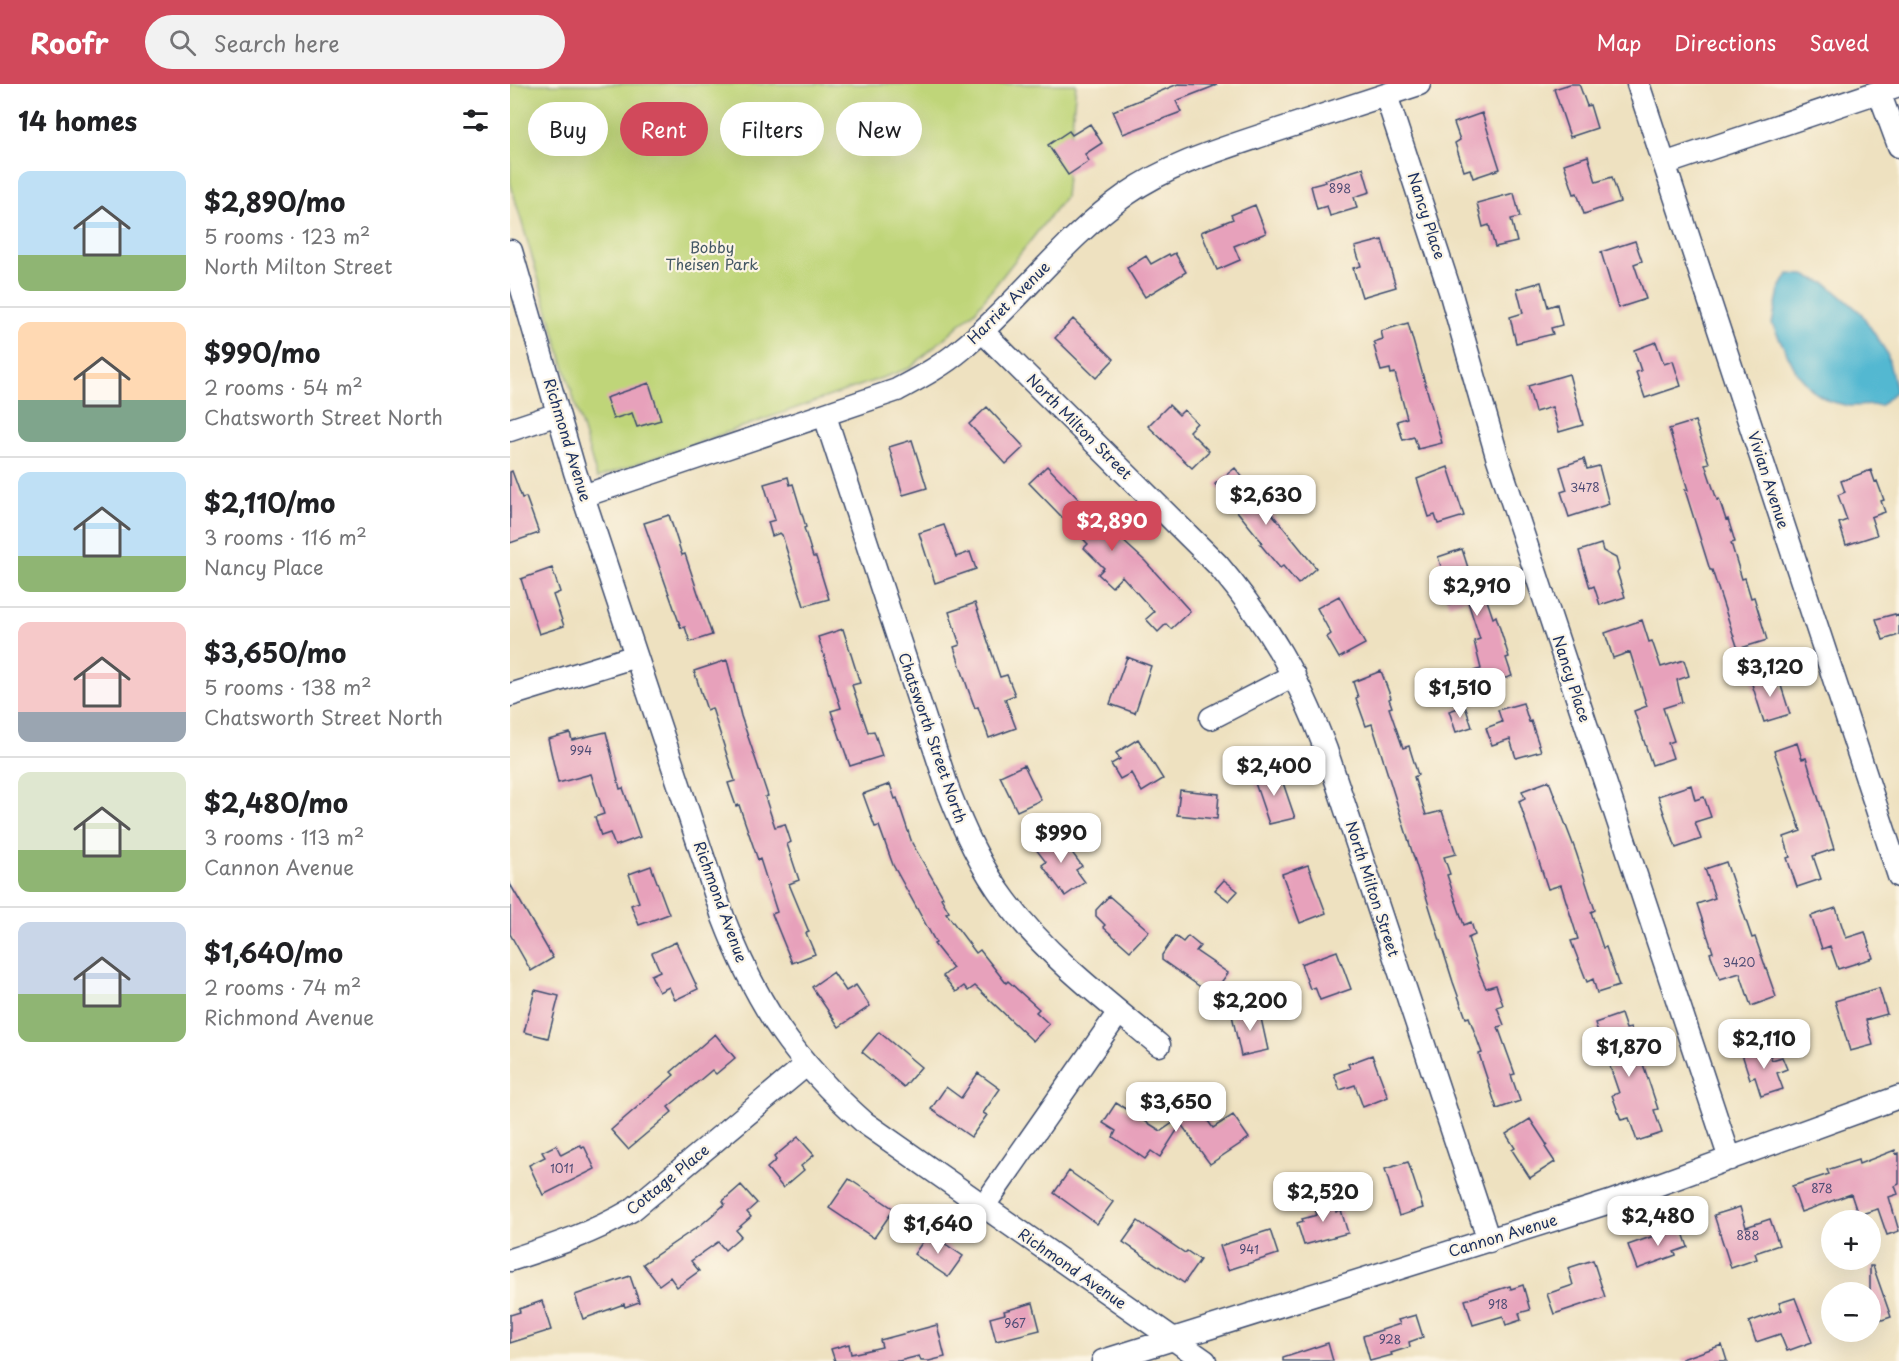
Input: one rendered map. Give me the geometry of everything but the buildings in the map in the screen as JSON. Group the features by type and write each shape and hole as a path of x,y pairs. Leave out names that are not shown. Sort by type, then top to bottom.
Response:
{"street":[{"name":"Harriet Avenue","path":"583,496 897,390 930,372 961,350 1098,215 1163,173 1199,157 1419,84"},
{"name":"Vivian Avenue","path":"1638,84 1899,876"},
{"path":"1664,164 1889,88 1899,146"},
{"name":"Nancy Place","path":"1386,95 1450,291 1500,465 1730,1159"},
{"name":"Richmond Avenue","path":"511,250 583,496 636,656 723,917 739,959 760,1000 785,1039 806,1065 865,1123 1205,1361"},
{"name":"North Milton Street","path":"982,331 1218,565 1273,637 1310,706 1326,750 1489,1241"},
{"path":"510,430 558,414"},
{"name":"Chatsworth Street North","path":"825,416 949,792 964,830 983,866 1031,932 1065,965 1160,1045"},
{"path":"510,694 636,656"},
{"path":"1210,718 1294,675"},
{"path":"983,1207 1119,1012"},
{"name":"Cottage Place","path":"510,1260 595,1230 632,1210 806,1065"},
{"name":"Cannon Avenue","path":"1103,1361 1610,1202 1899,1097"}],"green space":[{"name":"Bobby Theisen Park","path":"510,84 1076,84 1065,197 975,311 910,368 597,478 510,182"}],"water":[{"path":"1788,274 1804,275 1827,284 1861,313 1887,353 1896,391 1881,405 1849,406 1829,401 1814,392 1797,373 1772,324 1779,290"}]}
